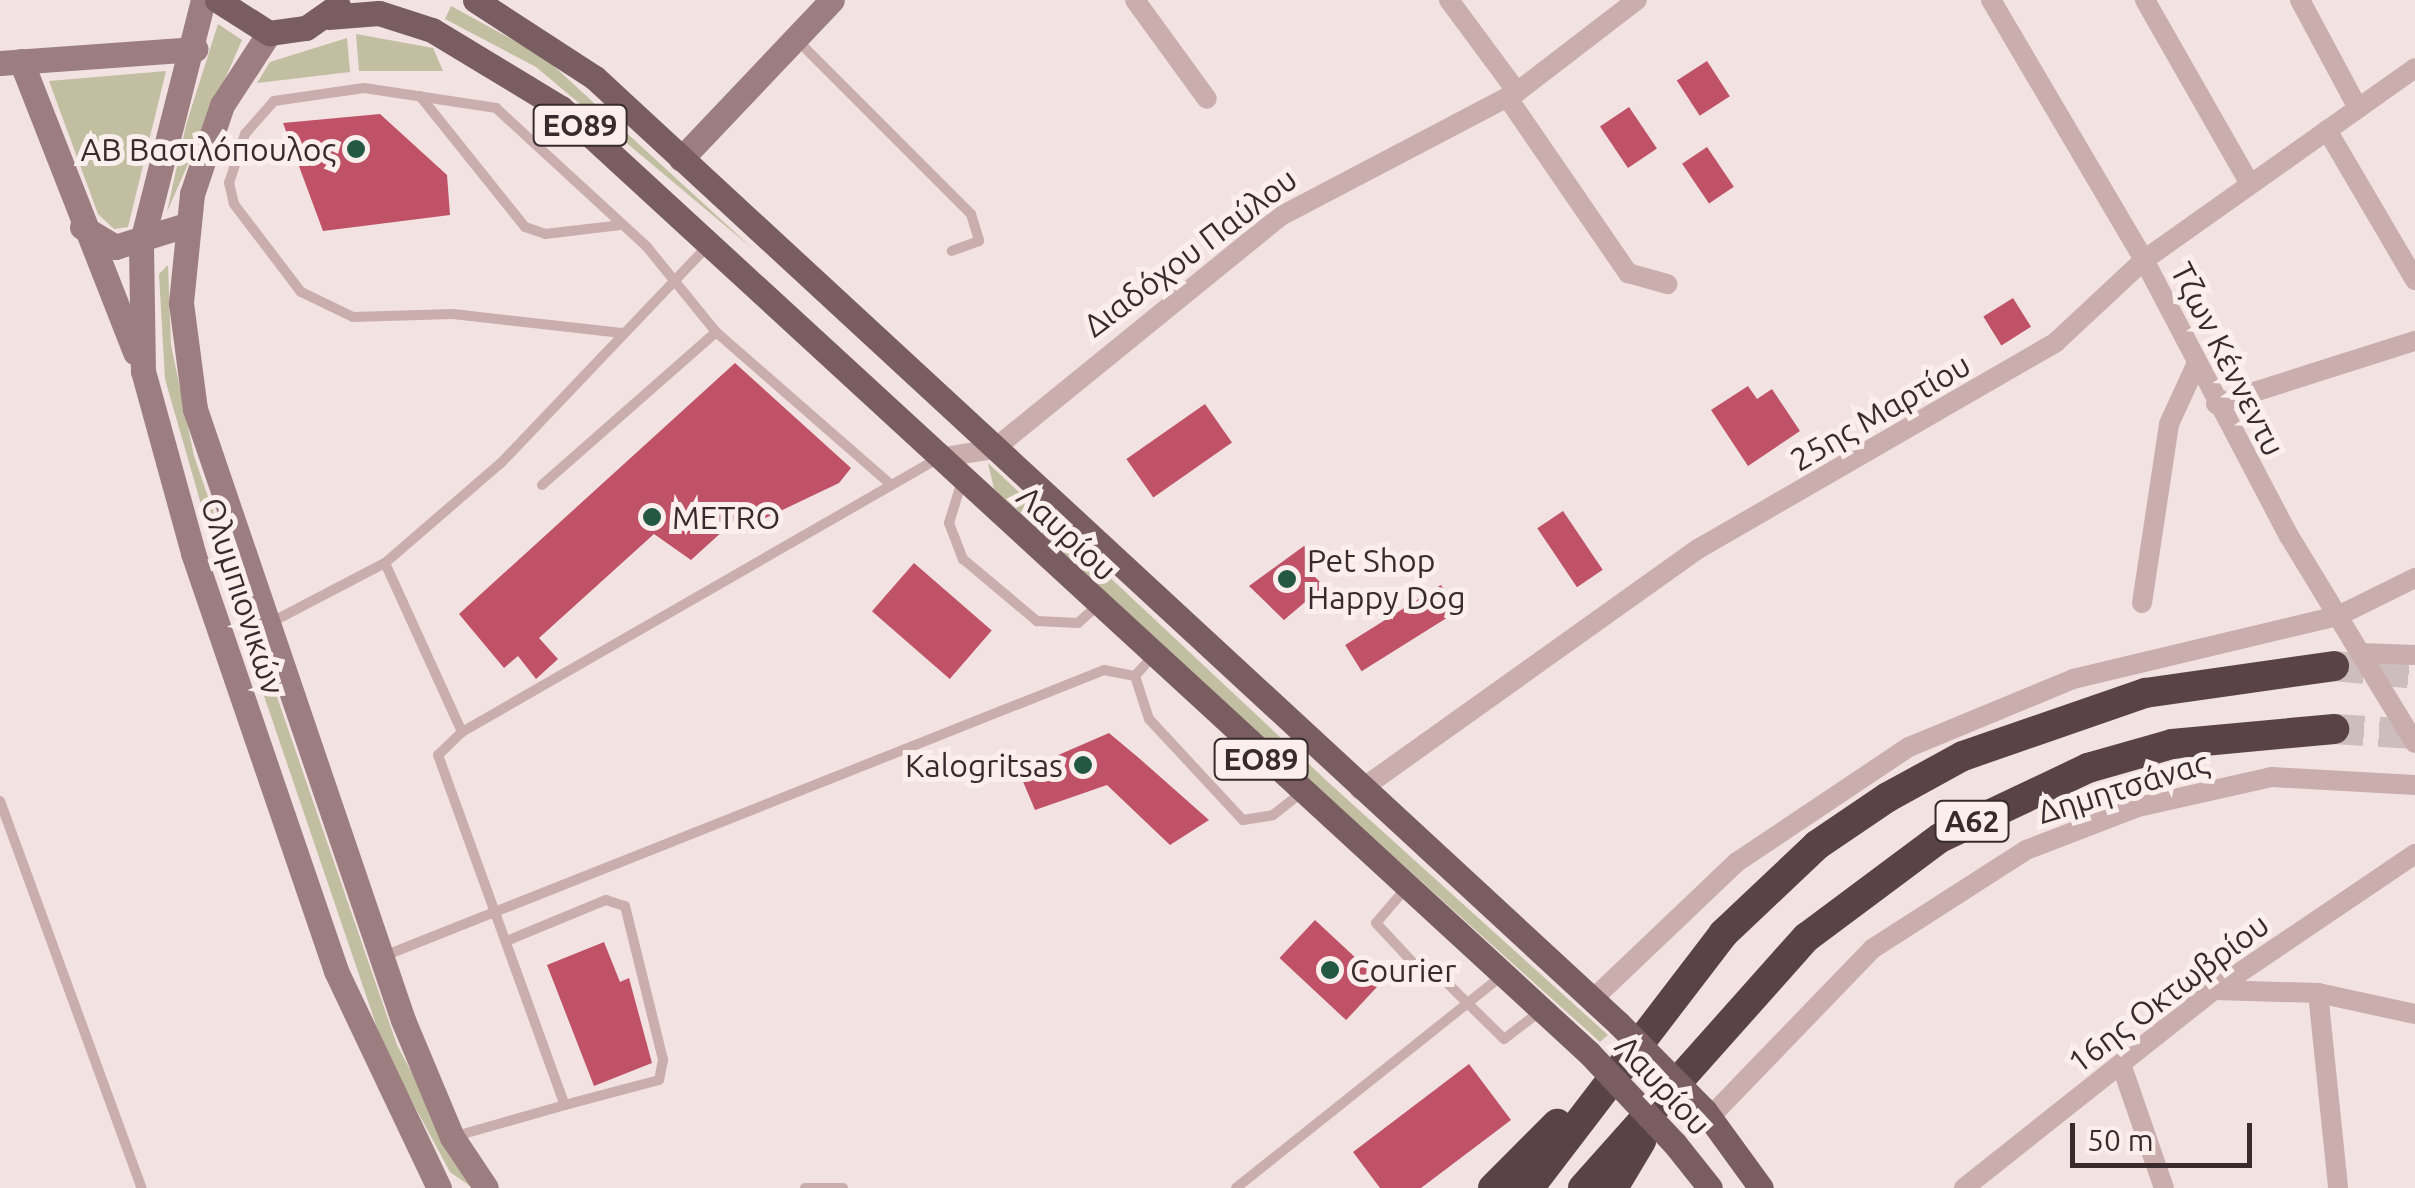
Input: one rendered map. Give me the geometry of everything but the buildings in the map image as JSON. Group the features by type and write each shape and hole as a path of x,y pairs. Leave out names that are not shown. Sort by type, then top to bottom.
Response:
{"highway":[{"name":"Α62","path":"1528,1188 1672,994 1818,845 1962,756 2145,693 2348,660"},
{"name":"Α62","path":"1583,1188 1687,1066 1807,937 1880,878 2006,802 2172,744 2334,729"},
{"path":"1493,1188 1672,994"},
{"path":"1613,1188 1687,1066"}],"main road":[{"name":"Ολυμπιονικών","path":"202,0 195,49 142,244 142,370 193,553 336,971 439,1188"},
{"path":"217,0 269,33"},
{"name":"Λαυρίου","path":"475,0 557,48 1360,790 1593,999 1708,1114 1761,1188"},
{"path":"681,159 832,0"},
{"name":"Λαυρίου","path":"269,33 335,8 379,14 487,56 561,108 1097,606 1143,666 1299,795 1589,1053 1675,1144 1710,1188"},
{"name":"Ολυμπιονικών","path":"269,33 222,106 186,226 182,302 195,410 382,956 452,1137 486,1188"},
{"path":"142,370 10,62 195,49"},
{"path":"78,223 104,245 142,244 186,226"}],"street":[{"path":"1135,0 1207,99"},
{"path":"1449,0 1628,273 1667,284"},
{"name":"Τζων Κέννεντυ","path":"1991,0 2144,260 2216,404 2338,616 2348,660 2415,743"},
{"path":"2145,0 2249,182"},
{"path":"2300,0 2358,108"},
{"name":"Διαδόχου Παύλου","path":"938,458 994,449 1281,216 1512,94 1631,2"},
{"name":"25ης Μαρτίου","path":"1360,790 1698,549 2056,342 2144,260 2415,68"},
{"path":"2327,130 2415,280"},
{"path":"2216,404 2415,341"},
{"path":"2142,603 2169,424 2196,365"},
{"path":"1593,999 1737,862 1909,747 2073,680 2338,616 2415,578"},
{"path":"2348,660 2415,656"},
{"name":"Δημητσάνας","path":"1708,1114 1872,949 2026,850 2138,807 2272,777 2415,785"},
{"name":"16ης Οκτωβρίου","path":"1964,1188 2214,990 2415,854"},
{"path":"2214,990 2318,993 2415,1014"},
{"path":"2318,993 2338,1188"},
{"path":"2121,1064 2164,1188"}],"lane":[{"path":"796,38 971,214 979,241 952,250"},
{"path":"622,333 453,314 354,317 302,292 258,241 229,183 261,109 364,88 496,108 622,225 716,332 889,483"},
{"path":"420,96 525,227 545,234 622,225"},
{"path":"270,623 385,564 502,463 709,245"},
{"path":"542,485 716,332"},
{"path":"564,1105 499,910 438,755 462,732 938,458"},
{"path":"963,480 949,523 963,560 1037,621 1078,623 1097,606"},
{"path":"385,564 462,732"},
{"path":"382,956 1104,670 1143,666 1149,719 1243,820 1274,815 1299,795"},
{"path":"0,801 142,1188"},
{"path":"1406,888 1376,923 1504,1039 1542,1009"},
{"path":"452,1137 659,1080 663,1060 625,906 606,900 509,940"},
{"path":"1236,1188 1469,1006 1504,974"},
{"path":"805,1188 843,1188"}],"shaded area":[{"path":"451,6 544,57 753,249 536,67 445,19"},
{"path":"218,24 242,40 167,212 186,125"},
{"path":"356,34 433,48 443,71 359,71"},
{"path":"347,38 350,72 257,83 270,62"},
{"path":"166,71 128,227 114,229 98,214 49,81"},
{"path":"168,265 171,345 194,456 397,1045 473,1188 450,1172 385,1051 213,546 165,379 159,274"},
{"path":"988,463 1329,783 1608,1035 1600,1042 1321,791 994,489"}],"tunnel":[{"path":"2334,666 2415,674"},
{"path":"2334,729 2415,734"}],"place":[{"name":"ΑΒ Βασιλόπουλος","path":"356,149"},
{"name":"METRO","path":"652,517"},
{"name":"Pet Shop Happy Dog","path":"1287,579"},
{"name":"Kalogritsas","path":"1083,765"},
{"name":"Courier","path":"1330,970"}]}
